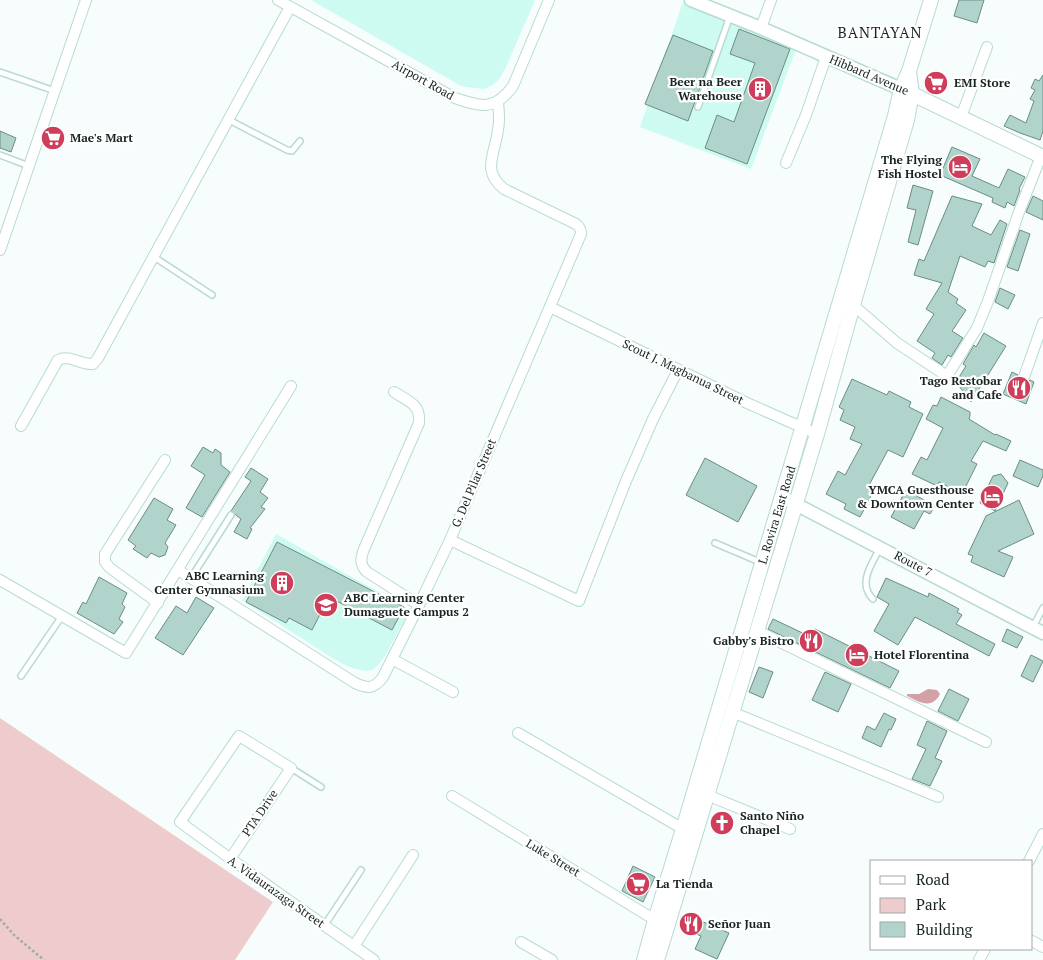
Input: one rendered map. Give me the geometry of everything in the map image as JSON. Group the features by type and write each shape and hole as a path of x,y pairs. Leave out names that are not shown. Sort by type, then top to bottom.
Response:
{"main road":[{"name":"L. Rovira East Road","path":"650,959 737,673 762,563 803,428 907,120 906,91 909,71 931,0"},
{"name":"Hibbard Avenue","path":"906,91 1042,156"},
{"name":"L. Rovira East Road","path":"650,959 655,920 683,829 707,795 732,712 737,673 757,630 817,434 853,305 859,260"}],"street":[{"path":"0,250 86,0"},
{"name":"Airport Road","path":"278,0 455,98 479,105 490,105 498,102"},
{"path":"498,102 513,86 548,0"},
{"name":"Hibbard Avenue","path":"691,0 906,91"},
{"path":"761,28 771,0"},
{"path":"21,426 58,360 64,357 93,364 98,358 290,7"},
{"path":"961,117 987,47"},
{"path":"786,163 806,115 826,57"},
{"name":"G. Del Pilar Street","path":"178,570 362,687 371,687 377,684 383,677 450,540 581,234 580,226 504,189 497,183 492,174 491,162 500,117 498,102"},
{"path":"853,305 897,343 947,376 977,328 1019,212 1042,156"},
{"name":"Scout J. Magbanua Street","path":"550,308 747,403 817,434"},
{"path":"1024,377 1043,323"},
{"path":"450,540 579,601 626,481 653,418 678,370"},
{"path":"0,580 126,653 291,386"},
{"path":"394,392 418,408 419,423 364,549 361,564 367,572 419,605"},
{"path":"158,603 110,568 105,562 104,554 165,460"},
{"name":"Route 7","path":"782,497 1038,630"},
{"path":"757,630 986,742"},
{"path":"392,659 453,692"},
{"path":"732,712 938,797"},
{"path":"518,733 683,829"},
{"name":"A. Vidaurazaga Street","path":"291,768 238,736 180,822 374,960"},
{"name":"PTA Drive","path":"230,859 291,768"},
{"path":"707,795 790,829"},
{"name":"Luke Street","path":"452,796 655,920"},
{"path":"1030,860 1043,834"},
{"path":"354,946 413,855"},
{"path":"521,942 552,960"}],"lane":[{"path":"698,107 730,16"},
{"path":"0,72 55,91"},
{"path":"228,120 287,150 292,151 300,141"},
{"path":"0,155 29,166"},
{"path":"154,257 212,295"},
{"path":"191,579 231,515"},
{"path":"715,543 762,563"},
{"path":"873,599 867,590 867,582 869,571 880,548"},
{"path":"1038,630 1043,608"},
{"path":"21,676 62,616"},
{"path":"291,768 321,787"},
{"path":"324,926 361,870"}],"path":[{"path":"0,919 14,935 44,960"}],"shaded area":[{"path":"311,0 535,0 500,78 493,85 484,89 461,86"},
{"path":"683,2 796,49 751,169 640,127"},
{"name":"ABC Learning Center Dumaguete Campus 2","path":"276,534 410,610 385,656 373,670 365,671 349,667 334,659 242,600"},
{"path":"928,689 937,690 940,694 933,702 925,703 907,696 907,694 919,694"}],"green space":[{"path":"0,718 273,902 235,960 0,960"}],"building":[{"path":"959,0 984,0 977,23 954,16"},
{"name":"Beer na Beer Warehouse","path":"739,29 790,49 747,164 705,148 717,115 734,122 755,63 730,54"},
{"path":"673,35 713,51 688,121 645,104"},
{"path":"1043,75 1043,131 1040,140 1004,126 1010,115 1026,123 1034,101 1030,99 1035,90 1031,88 1035,79 1039,81"},
{"path":"0,131 16,138 11,152 0,148"},
{"path":"952,147 980,159 972,176 999,188 1008,169 1025,177 1014,206 1007,202 1005,208 992,202 993,198 940,175"},
{"path":"913,185 933,191 918,245 908,242 916,210 907,208"},
{"path":"952,196 982,204 972,226 991,235 1000,220 1007,224 994,263 988,261 985,267 960,256 948,292 958,299 956,303 966,310 952,331 963,338 951,357 948,355 942,365 932,358 935,353 917,341 934,314 926,309 942,283 914,275 919,259 924,261"},
{"path":"1033,196 1043,201 1043,220 1026,212"},
{"path":"1020,230 1030,234 1018,271 1007,267"},
{"path":"1000,288 1015,295 1008,309 995,302"},
{"path":"984,333 1006,346 971,402 956,382 966,366 963,364 974,345 976,347"},
{"name":"Tago Restobar and Cafe","path":"1012,372 1018,375 1017,379 1021,383 1026,384 1030,380 1034,382 1026,404 1003,394"},
{"path":"852,379 887,395 889,391 911,402 909,407 923,414 903,457 888,450 868,487 874,490 860,517 844,509 846,504 826,494 838,471 845,475 862,444 850,439 855,427 840,420 844,410 839,407"},
{"path":"941,397 970,412 969,419 995,435 1011,441 1006,451 983,441 971,461 977,464 962,494 939,482 937,486 912,474 921,457 927,460 943,428 926,419 933,405 937,406"},
{"path":"203,447 213,453 215,449 221,453 221,465 230,472 202,517 186,508 205,475 191,466"},
{"path":"705,458 757,486 738,522 686,495"},
{"path":"1020,460 1043,470 1043,476 1038,487 1013,476"},
{"path":"251,468 268,479 260,492 268,498 261,507 265,509 250,528 252,529 247,539 234,532 241,519 231,511 251,481 245,477"},
{"name":"YMCA Guesthouse & Downtown Center","path":"1001,474 1008,483 995,511 980,503 993,476"},
{"path":"906,490 935,506 930,514 924,511 914,529 891,517"},
{"path":"154,498 173,509 167,520 176,525 165,543 168,547 165,555 159,557 151,553 147,558 133,549 136,546 128,540"},
{"path":"1019,500 1034,534 998,551 1013,557 1004,577 971,562 973,556 968,554 986,516"},
{"path":"277,542 404,607 392,630 329,597 312,630 289,618 286,623 246,602"},
{"path":"99,577 127,593 122,604 125,607 119,619 123,622 114,634 77,613 83,602 86,604"},
{"path":"886,578 928,597 929,593 959,609 957,612 962,615 956,624 995,644 989,656 915,617 898,645 874,631 889,604 877,597"},
{"path":"196,597 214,608 183,655 155,638 176,606 187,613"},
{"path":"773,619 811,637 815,629 899,671 890,688 768,629"},
{"path":"1007,629 1023,637 1017,648 1002,641"},
{"path":"1031,655 1043,661 1033,682 1021,676"},
{"path":"759,667 773,672 763,698 749,692"},
{"path":"825,672 851,684 838,712 812,700"},
{"path":"949,689 969,699 958,721 938,711"},
{"path":"884,713 896,719 881,747 862,738 867,726 875,730"},
{"path":"927,721 947,731 935,758 942,761 930,786 912,779 926,749 917,745"},
{"name":"La Tienda","path":"633,866 655,877 643,902 622,891"},
{"path":"687,915 729,933 717,959 695,949 701,936 682,928"}],"place":[{"name":"EMI Store","path":"936,83"},
{"name":"Beer na Beer Warehouse","path":"760,89"},
{"name":"Mae's Mart","path":"53,138"},
{"name":"The Flying Fish Hostel","path":"960,167"},
{"name":"Tago Restobar and Cafe","path":"1019,388"},
{"name":"YMCA Guesthouse & Downtown Center","path":"992,497"},
{"name":"ABC Learning Center Gymnasium","path":"282,583"},
{"name":"ABC Learning Center Dumaguete Campus 2","path":"326,605"},
{"name":"Gabby's Bistro","path":"811,641"},
{"name":"Hotel Florentina","path":"857,655"},
{"name":"Santo Niño Chapel","path":"722,823"},
{"name":"La Tienda","path":"638,884"},
{"name":"Señor Juan","path":"691,924"}],"district":[{"name":"BANTAYAN","path":"880,33"}]}
